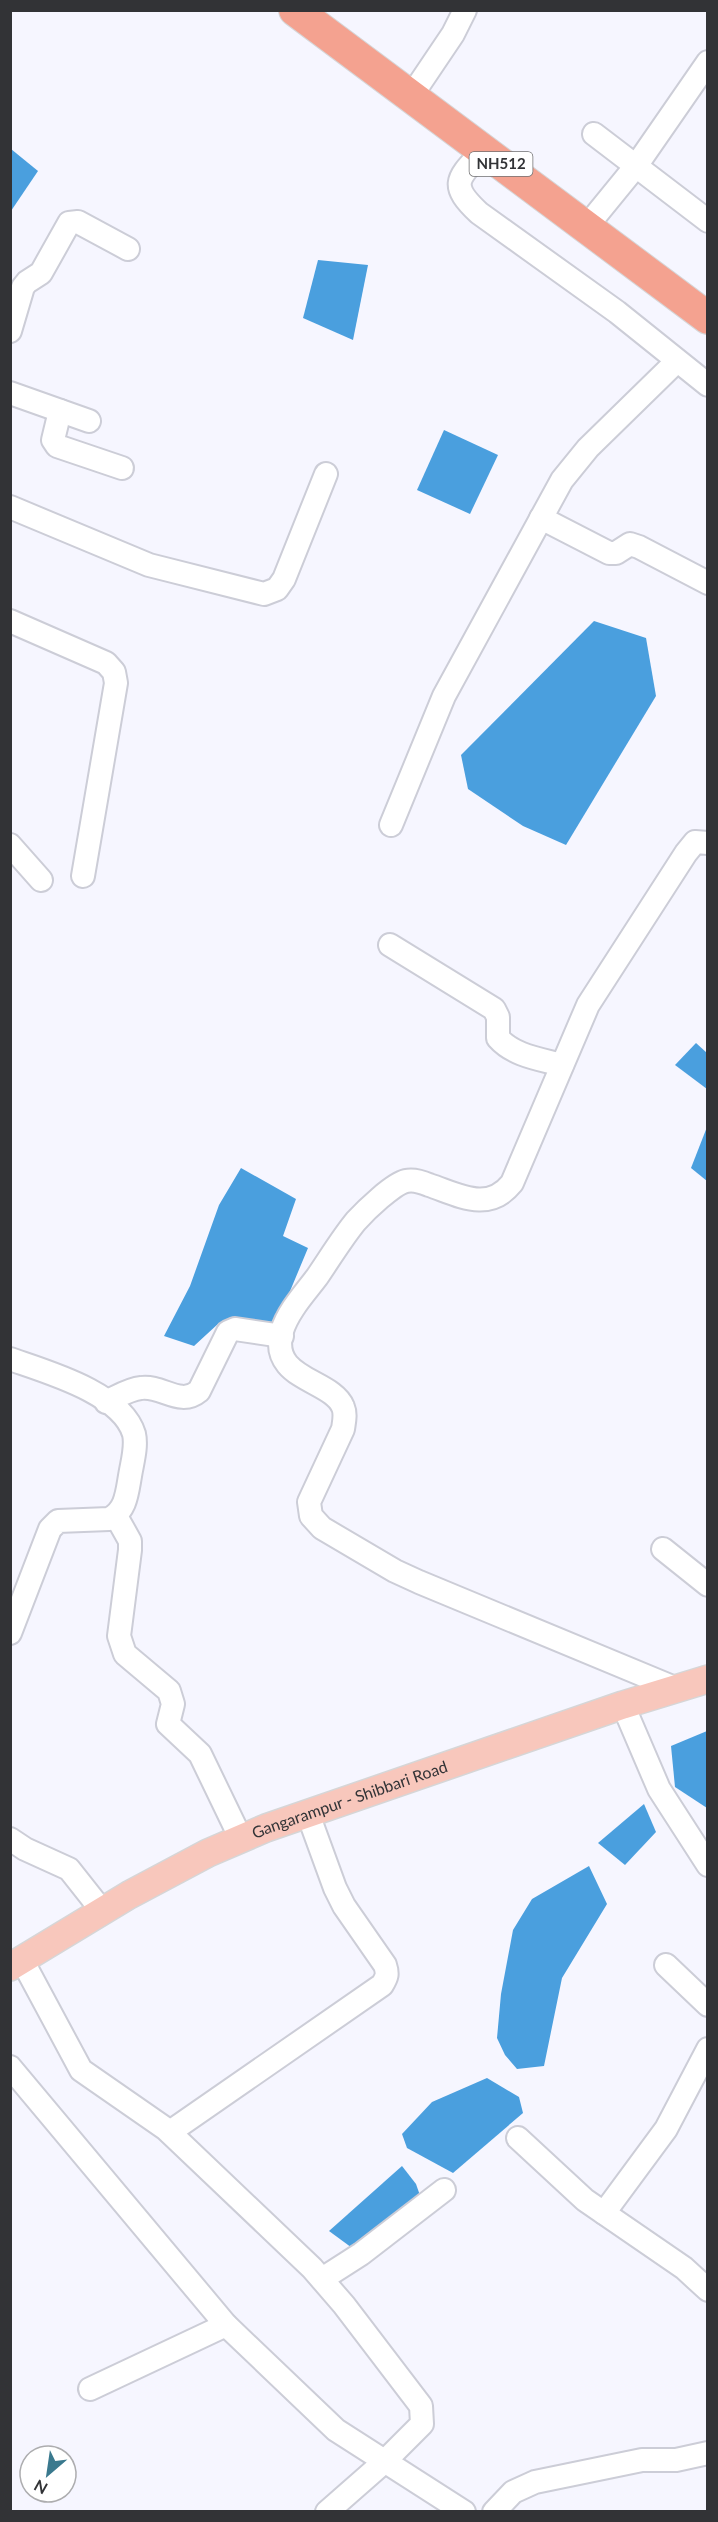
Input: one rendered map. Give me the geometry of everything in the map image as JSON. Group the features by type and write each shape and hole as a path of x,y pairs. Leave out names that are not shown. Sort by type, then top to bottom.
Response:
{"highway":[{"name":"NH512","path":"295,10 708,318"},
{"name":"NH512","path":"323,10 708,298"}],"main road":[{"name":"Gangarampur - Shibbari Road","path":"16,1963 208,1853 242,1839 623,1705 708,1679"}],"street":[{"path":"420,83 453,34 465,10"},
{"path":"596,215 636,166 708,62"},
{"path":"594,134 708,221"},
{"path":"483,151 462,174 459,185 463,198 479,213 617,312 676,361 708,384"},
{"path":"10,332 25,284 39,275 69,223 78,222 128,249"},
{"path":"391,825 444,696 541,518 574,464 676,361"},
{"path":"10,393 88,421"},
{"path":"60,411 53,440 57,446 122,468"},
{"path":"10,507 149,565 264,594 276,589 284,579 326,474"},
{"path":"541,518 609,554 616,553 630,544 708,583"},
{"path":"10,621 94,656 106,663 114,672 116,683 83,876"},
{"path":"677,1689 403,1574 322,1528 311,1516 309,1502 343,1429 345,1418 343,1405 336,1397 291,1368 284,1358 281,1344 287,1320 355,1223 393,1189 406,1181 420,1182 477,1201 493,1199 504,1193 512,1183 588,1005 686,853 695,842 708,843"},
{"path":"10,845 41,880"},
{"path":"390,945 494,1009 498,1017 498,1038 506,1046 515,1052 562,1065"},
{"path":"106,1402 138,1388 148,1387 175,1396 193,1396 199,1391 228,1332 235,1329 282,1336"},
{"path":"10,1359 82,1385 106,1402 130,1424 135,1437 126,1499 116,1516 109,1519 68,1519 58,1521 50,1529 10,1634"},
{"path":"116,1516 130,1541 119,1636 121,1648 125,1654 169,1691 173,1704 168,1724 200,1754 242,1839"},
{"path":"663,1550 708,1585"},
{"path":"623,1705 659,1789 706,1860"},
{"path":"170,2132 382,1985 387,1978 388,1972 385,1965 344,1906 335,1888 308,1814"},
{"path":"10,1839 25,1849 69,1869 103,1912"},
{"path":"16,1963 81,2070 170,2132 322,2279 421,2406 422,2424 384,2462 327,2511"},
{"path":"666,1965 708,2005"},
{"path":"604,2213 666,2129 708,2049"},
{"path":"10,2067 226,2325 336,2430 464,2511"},
{"path":"518,2138 569,2187 684,2268 708,2290"},
{"path":"322,2279 361,2254 444,2190"},
{"path":"90,2389 226,2325"},
{"path":"494,2511 513,2492 535,2482 642,2460 676,2460 708,2452"}],"water":[{"path":"11,149 38,171 11,211"},
{"path":"318,260 368,265 353,340 303,318"},
{"path":"444,430 498,455 470,514 417,490"},
{"path":"594,621 646,638 656,696 566,845 523,826 468,789 461,755"},
{"path":"696,1043 707,1053 707,1089 675,1065"},
{"path":"707,1127 707,1181 691,1168"},
{"path":"241,1168 296,1199 283,1236 308,1248 273,1332 219,1323 194,1346 164,1336 190,1286 219,1205"},
{"path":"707,1731 708,1808 675,1787 671,1746"},
{"path":"644,1804 656,1832 625,1865 598,1843"},
{"path":"589,1866 607,1904 562,1978 544,2066 517,2069 505,2055 497,2038 501,1994 513,1930 532,1899"},
{"path":"487,2078 519,2097 523,2113 453,2173 407,2148 402,2134 432,2102"},
{"path":"402,2166 416,2184 423,2204 359,2253 329,2231"}]}
